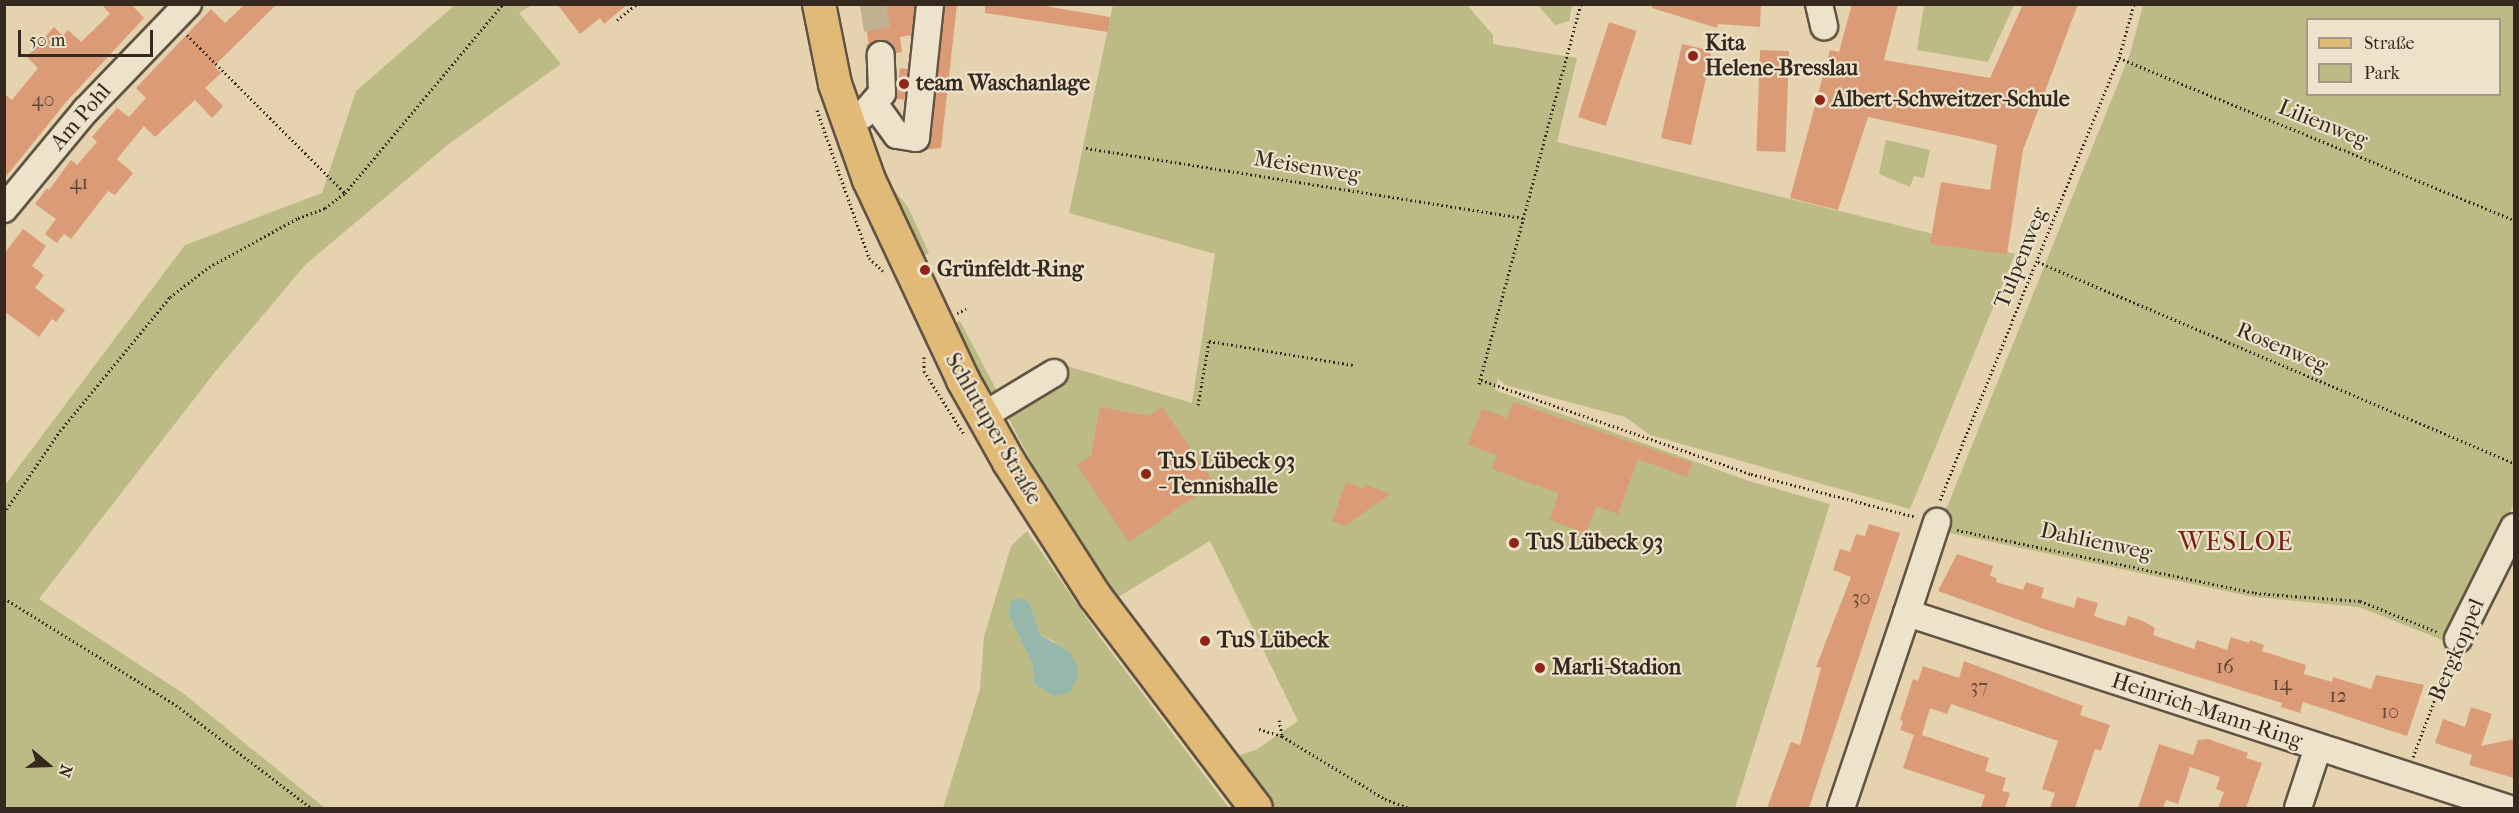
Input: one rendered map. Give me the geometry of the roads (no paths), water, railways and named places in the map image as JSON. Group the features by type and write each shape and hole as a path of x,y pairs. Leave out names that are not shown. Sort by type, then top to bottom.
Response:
{"main road":[{"name":"Schlutuper Straße","path":"819,4 847,123 904,261 983,416 1095,596 1256,808"}],"street":[{"path":"875,105 897,135 916,138 930,4"},
{"name":"Am Pohl","path":"4,209 87,110 177,11"},
{"path":"847,123 875,105 882,93 881,55"},
{"path":"983,416 1054,374"},
{"path":"1841,808 1937,522"},
{"name":"Bergkoppel","path":"2458,639 2514,527"},
{"name":"Heinrich-Mann-Ring","path":"1907,613 2507,808"},
{"path":"2298,808 2318,747"}],"water":[{"path":"1022,599 1030,604 1040,635 1070,652 1077,665 1077,679 1070,692 1054,696 1034,683 1032,663 1008,613 1012,600"}],"tunnel":[{"path":"873,4 881,55"}],"place":[{"name":"Kita Helene-Bresslau","path":"1693,56"},
{"name":"team Waschanlage","path":"904,84"},
{"name":"Albert-Schweitzer-Schule","path":"1820,100"},
{"name":"Grünfeldt-Ring","path":"925,270"},
{"name":"TuS Lübeck 93 - Tennishalle","path":"1146,474"},
{"name":"TuS Lübeck 93","path":"1514,543"},
{"name":"TuS Lübeck","path":"1205,641"},
{"name":"Marli-Stadion","path":"1540,668"}],"district":[{"name":"WESLOE","path":"2236,542"}]}
